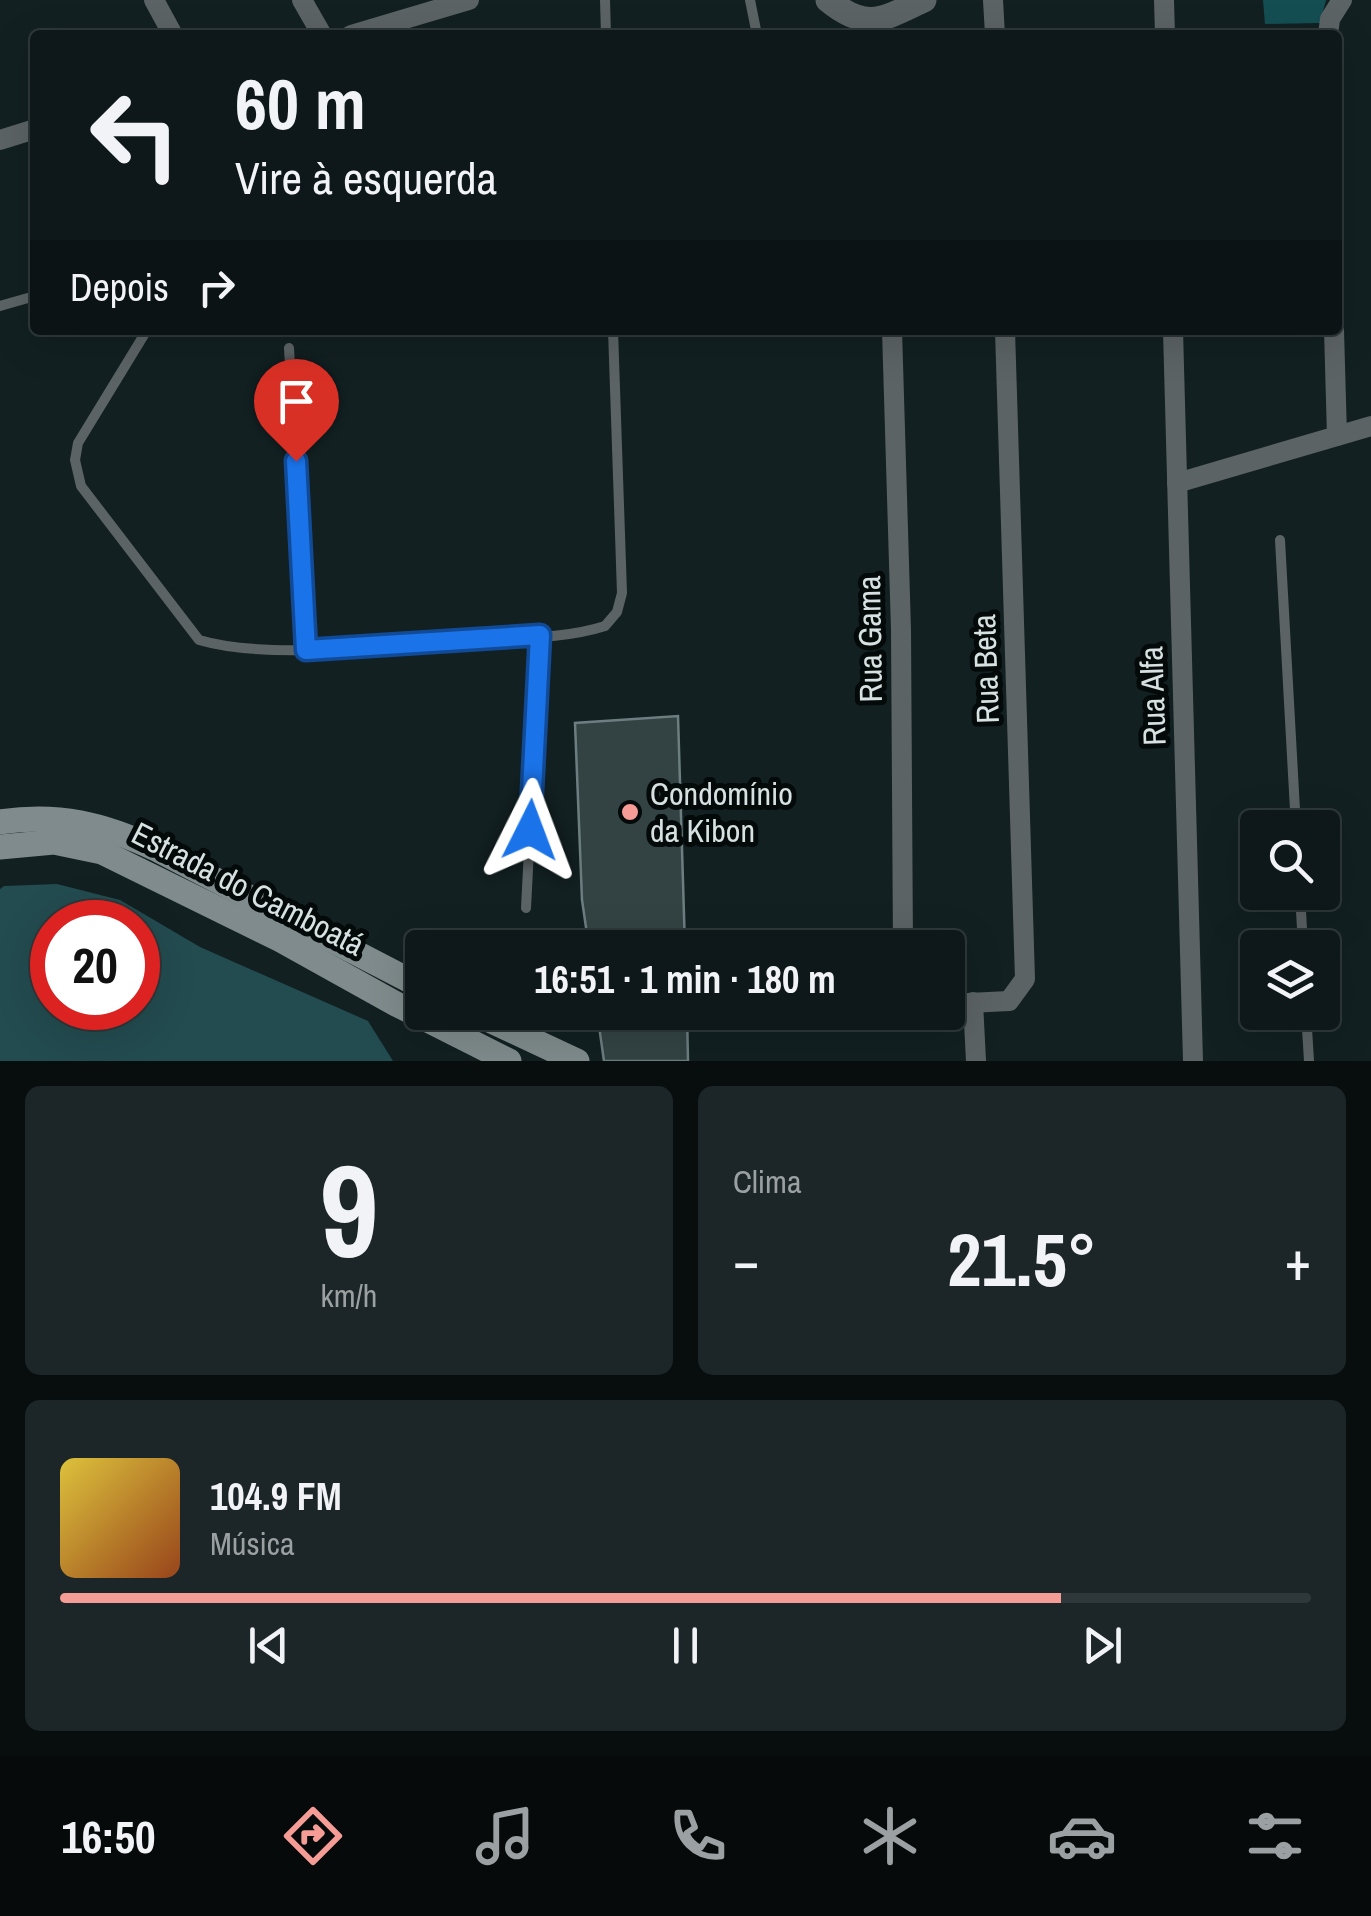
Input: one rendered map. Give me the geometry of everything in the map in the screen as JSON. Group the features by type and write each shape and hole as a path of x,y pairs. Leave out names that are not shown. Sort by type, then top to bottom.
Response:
{"main road":[{"name":"Estrada do Camboatá","path":"0,822 44,817 83,820 112,829 339,957 396,1004 509,1061"},
{"name":"Estrada do Camboatá","path":"0,846 54,842 102,852 339,957 405,981"},
{"path":"511,1030 577,1061"}],"street":[{"path":"154,0 170,30"},
{"path":"302,0 319,30"},
{"path":"369,30 469,0"},
{"path":"828,0 846,14 882,27 924,0"},
{"path":"994,0 995,30"},
{"path":"1164,0 1165,30"},
{"path":"1329,30 1330,19 1342,0"},
{"path":"0,140 30,131"},
{"name":"Rua Gama","path":"892,335 901,630 904,930"},
{"name":"Rua Beta","path":"973,1002 1009,1002 1025,979 1005,335"},
{"name":"Rua Alfa","path":"1173,335 1193,1061"},
{"path":"1334,335 1336,436"},
{"path":"1177,483 1371,426"},
{"path":"965,1003 973,1002 976,1061"}],"lane":[{"path":"605,0 606,30"},
{"path":"750,0 755,30"},
{"path":"0,306 30,297"},
{"path":"144,335 78,443 74,460 81,486 200,640 218,646 306,650 540,635 605,626 617,612 622,594 613,335"},
{"path":"289,348 306,650"},
{"path":"1280,540 1295,810"},
{"path":"526,908 540,635"},
{"path":"1307,1030 1309,1061"}],"shaded area":[{"path":"1263,0 1326,0 1320,23 1265,24"},
{"path":"57,884 120,900 30,900 30,1030 160,1030 160,924 200,947 368,1021 393,1061 0,1061 0,889"}],"building":[{"name":"Condomínio da Kibon","path":"678,716 684,930 586,930 575,723"},
{"path":"600,1030 687,1030 688,1061 604,1061"}],"place":[{"name":"Condomínio da Kibon","path":"630,812"}],"route":[{"path":"296,461 306,650 540,635 530,830"}]}
